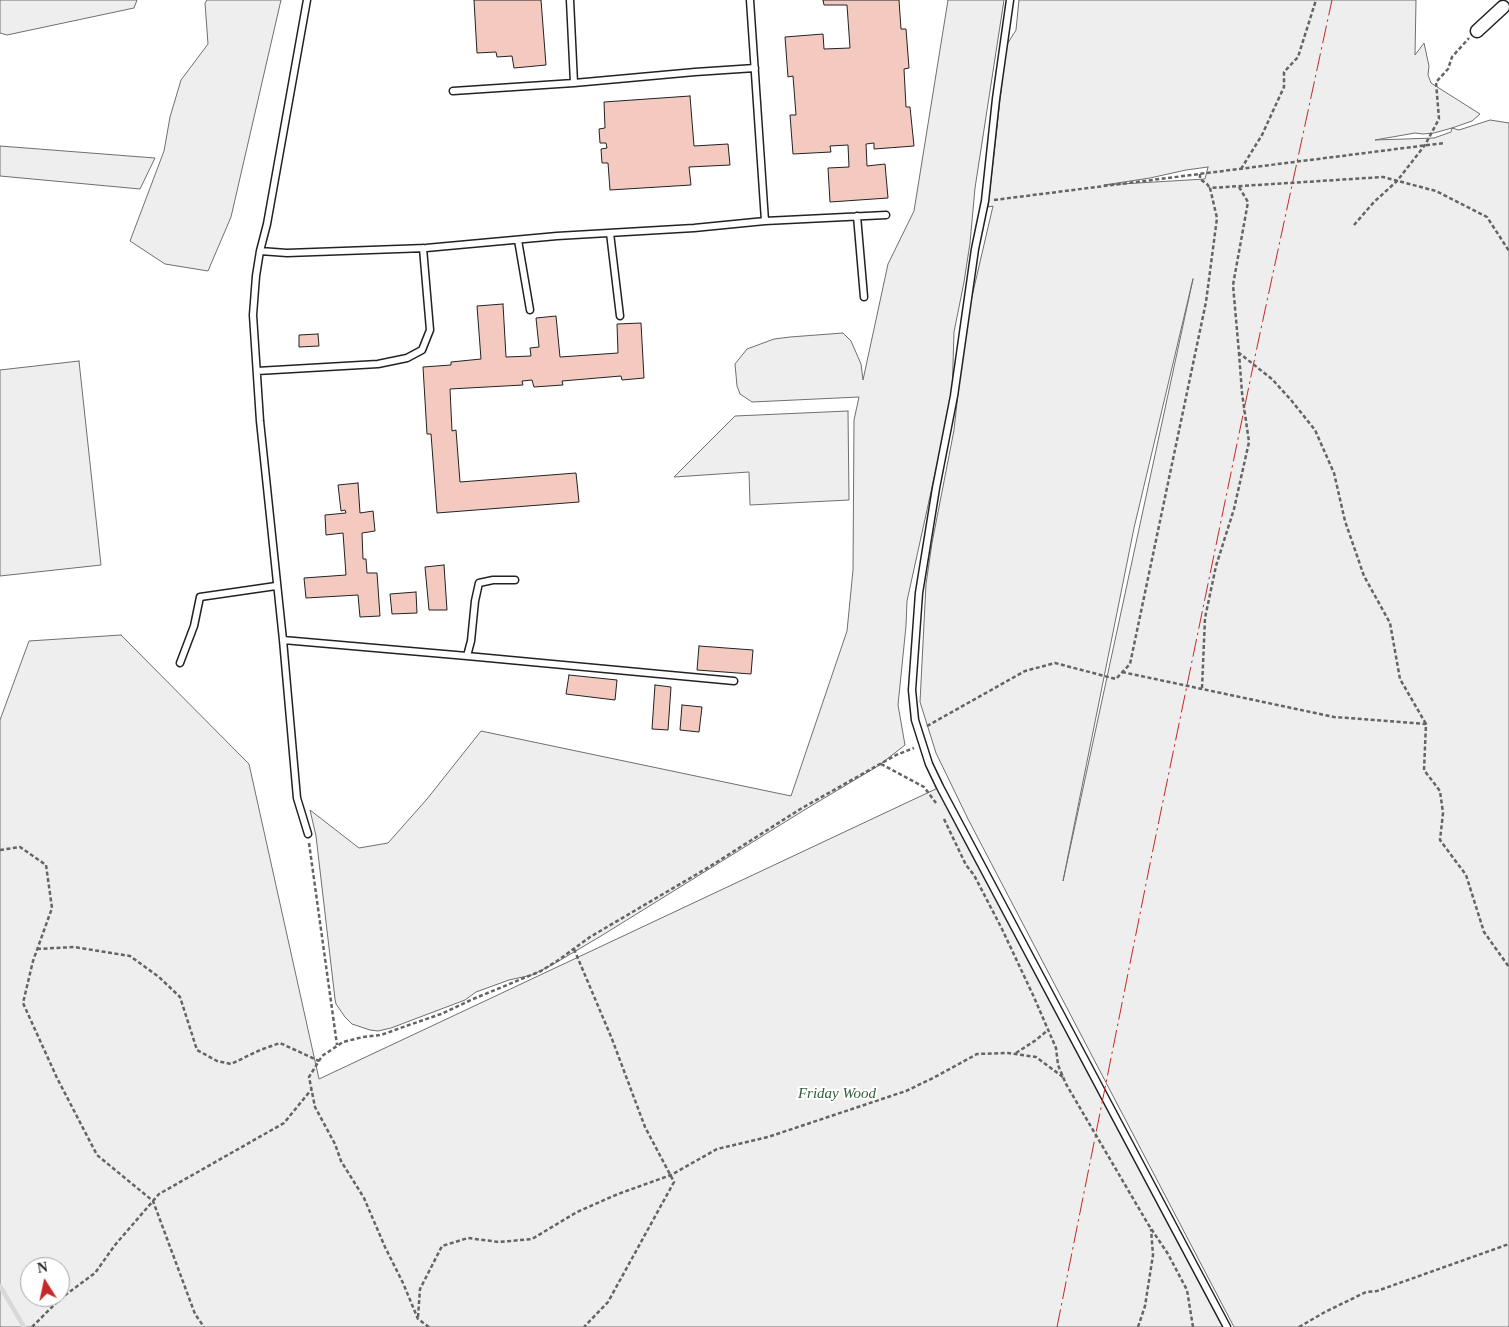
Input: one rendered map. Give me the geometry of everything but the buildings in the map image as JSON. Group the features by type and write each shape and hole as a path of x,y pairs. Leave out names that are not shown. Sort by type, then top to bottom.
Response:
{"street":[{"path":"1477,31 1506,6"}],"lane":[{"path":"307,0 260,251 253,315 276,586 283,640 297,798 308,834"},
{"path":"570,0 574,83"},
{"path":"750,0 764,221"},
{"path":"1010,0 996,99 985,201 974,249 954,396 934,496 919,593 912,690 915,720 929,764 949,804 1227,1327"},
{"path":"453,91 755,68"},
{"path":"260,251 287,253 423,248 764,221 886,215"},
{"path":"857,216 864,297"},
{"path":"610,233 620,316"},
{"path":"518,240 530,310"},
{"path":"257,371 378,364 407,358 422,350 430,330 423,248"},
{"path":"467,656 471,641 475,601 479,583 493,580 515,580"},
{"path":"180,663 194,626 200,597 276,586"},
{"path":"283,640 734,680"}],"path":[{"path":"1241,169 1262,135 1284,87 1284,72 1298,57 1316,0"},
{"path":"1354,225 1374,202 1398,181 1425,145 1439,119 1436,82 1448,68 1452,57 1463,43 1477,31"},
{"path":"985,201 1444,143"},
{"path":"925,727 1025,671 1055,663 1116,680 1130,664 1206,302 1217,218 1210,188 1200,178 1200,174"},
{"path":"1210,188 1383,177 1436,191 1487,216 1509,251"},
{"path":"1202,688 1205,618 1216,566 1234,509 1249,442 1242,393 1233,285 1248,202 1238,186"},
{"path":"1239,353 1272,380 1315,430 1334,473 1345,521 1364,576 1390,623 1400,679 1426,724 1424,770 1440,791 1443,813 1440,840 1466,875 1484,932 1509,967"},
{"path":"1122,672 1334,717 1426,724"},
{"path":"429,1327 418,1319 364,1198 341,1161 335,1144 315,1107 310,1076 322,1056 343,1042 381,1035 441,1014 541,971 590,937 709,867 802,808 896,755 922,746"},
{"path":"881,764 924,787 939,810 1002,929 1056,1048 1058,1065 1063,1077 1168,1254 1187,1290 1193,1327"},
{"path":"939,810 949,804"},
{"path":"308,834 337,1046"},
{"path":"0,850 20,846 46,865 52,908 33,961 23,1003 57,1078 97,1155 153,1201 195,1314 204,1327"},
{"path":"37,949 74,947 130,956 159,977 180,997 197,1050 217,1060 231,1064 280,1043 319,1061"},
{"path":"574,949 612,1039 645,1126 674,1182 608,1302 584,1327"},
{"path":"1015,1054 1036,1040 1048,1029"},
{"path":"418,1319 420,1289 442,1246 468,1238 499,1242 532,1239 577,1212 618,1194 671,1175 717,1149 768,1137 906,1091 935,1078 977,1054 1008,1053 1036,1057 1063,1077"},
{"path":"32,1327 60,1299 95,1273 115,1245 159,1194 284,1123 312,1090"},
{"path":"1138,1327 1145,1306 1153,1255 1151,1228"},
{"path":"1299,1327 1366,1292 1377,1291 1509,1244"}],"green space":[{"path":"0,0 137,0 134,8 7,35 0,33"},
{"path":"207,0 281,0 231,217 208,271 165,264 130,241 164,151 170,117 181,80 208,44 205,3"},
{"path":"948,0 1004,0 975,188 970,243 954,332 952,396 907,601 898,705 905,745 878,766 552,965 532,975 509,980 476,992 465,1000 391,1028 378,1031 352,1024 336,1004 335,999 316,836 310,810 359,848 388,843 427,799 481,731 791,796 847,631 853,570 854,420 859,397 752,402 740,394 737,386 735,364 747,349 774,339 843,333 851,341 861,364 863,380 888,264 914,211"},
{"path":"1019,0 1416,0 1415,55 1424,43 1429,66 1428,75 1431,83 1480,114 1472,121 1452,128 1459,130 1490,120 1509,123 1509,1327 1234,1327 968,819 936,753 920,702 926,584 954,430 964,339 970,305 993,206 988,207 1006,46 1016,30","holes":["1452,128 1451,132 1434,138 1375,140 1415,133 1434,133","1208,167 1205,179 1104,185","1193,279 1063,881 1134,528"]},
{"path":"0,146 155,158 140,189 0,176"},
{"path":"79,361 101,565 0,576 0,370"},
{"path":"848,411 849,500 750,505 749,472 674,477 735,416"},
{"name":"Friday Wood","path":"121,635 249,764 319,1079 940,787 1227,1327 0,1327 0,720 29,641"}],"waterway":[{"path":"0,1286 24,1327"}],"power":[{"path":"1057,1327 1256,352 1332,0"}]}
